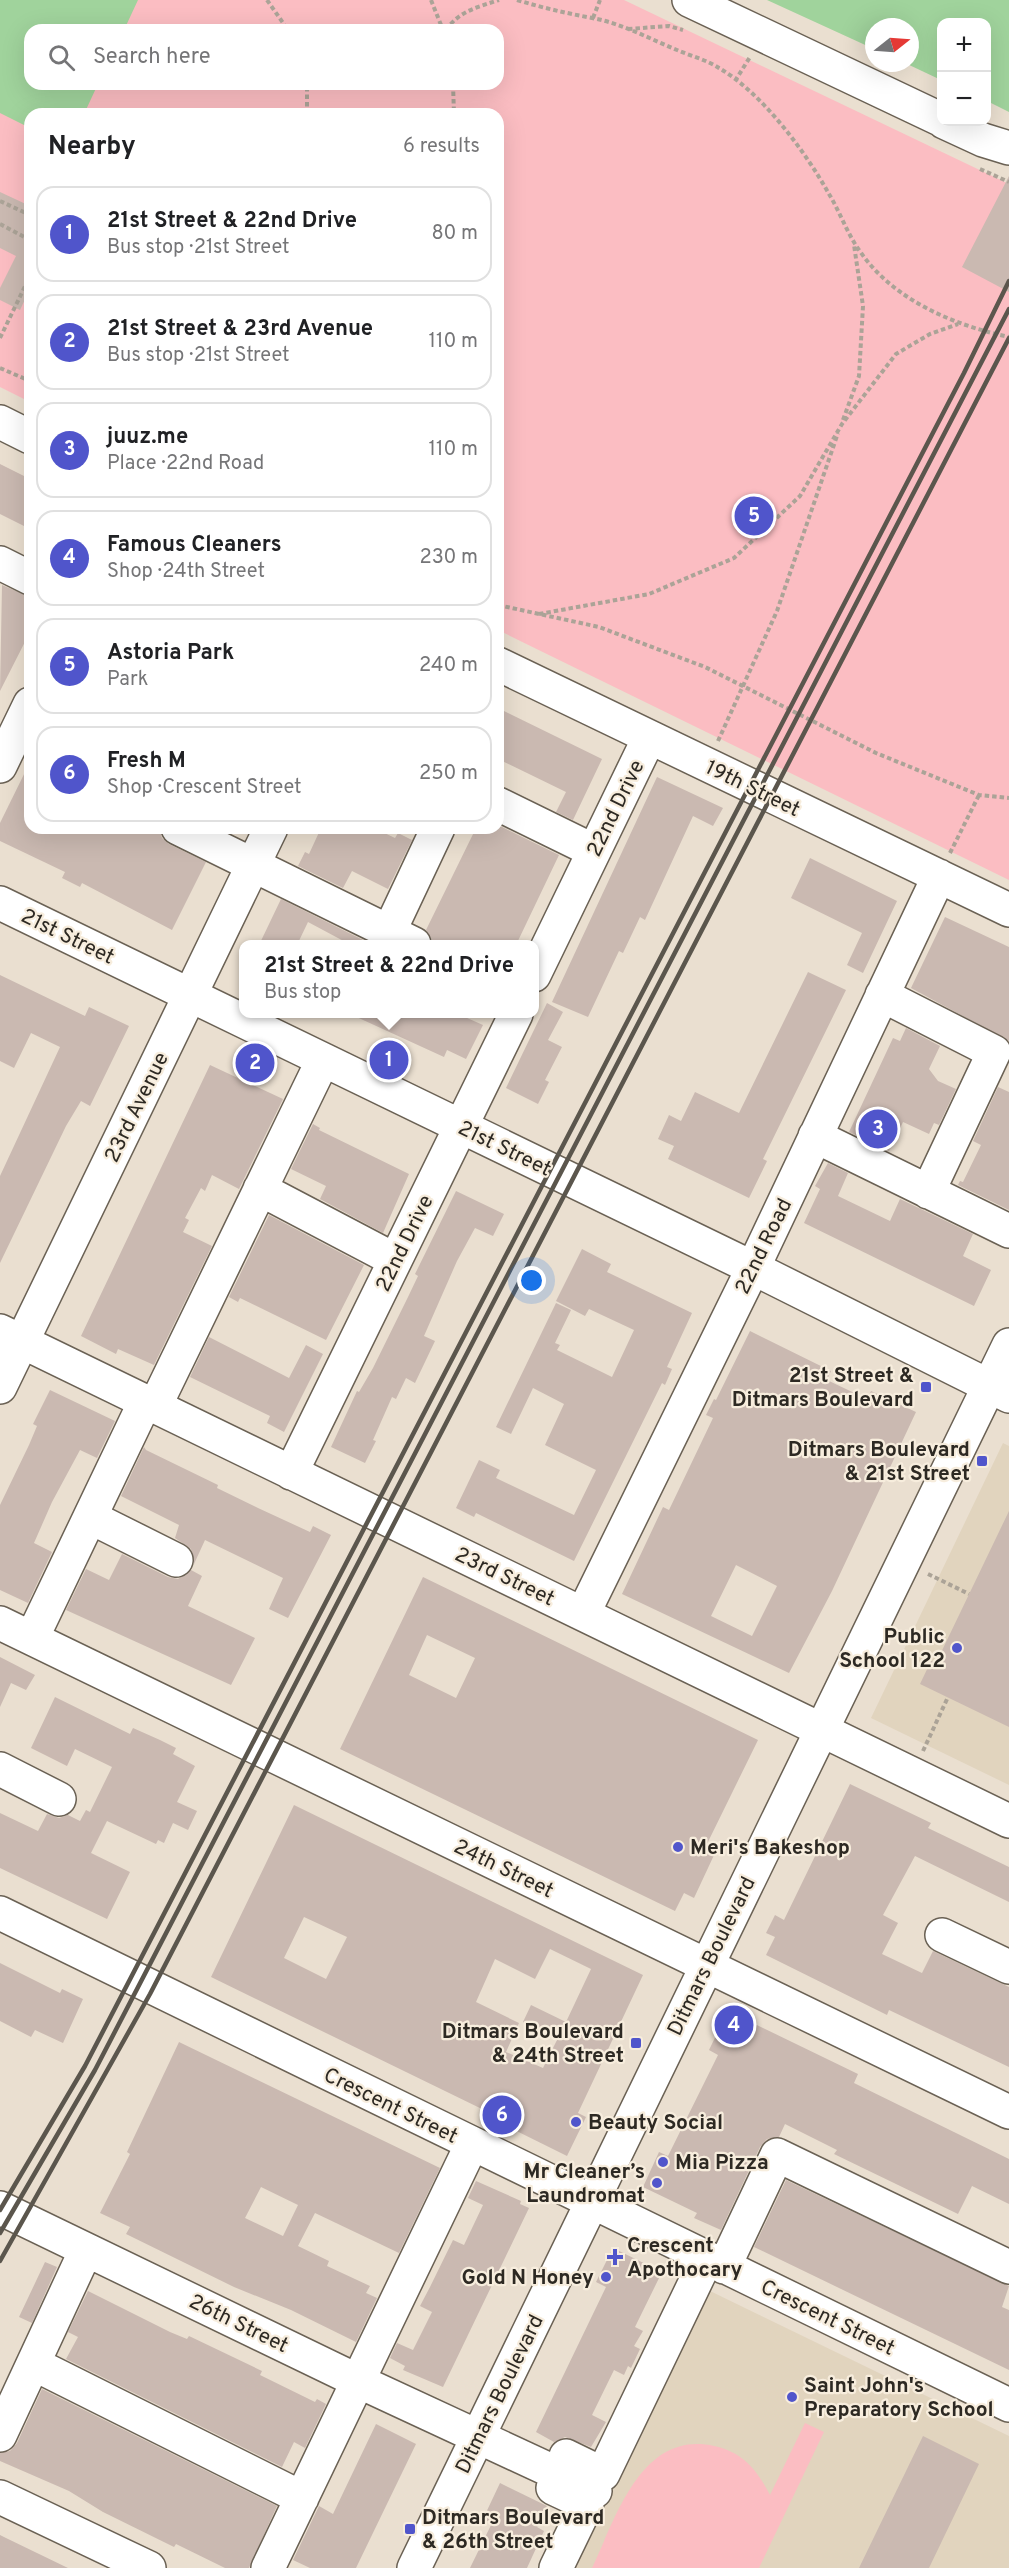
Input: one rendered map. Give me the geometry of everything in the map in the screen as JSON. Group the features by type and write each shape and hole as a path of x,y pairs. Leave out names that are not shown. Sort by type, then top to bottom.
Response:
{"street":[{"path":"689,0 937,118"},
{"path":"954,126 983,140 1009,148"},
{"path":"0,422 24,434"},
{"path":"0,563 24,575"},
{"name":"19th Street","path":"504,667 649,738 944,866 1009,910"},
{"path":"10,752 24,718"},
{"name":"22nd Drive","path":"539,965 649,738"},
{"path":"504,807 594,851"},
{"path":"190,834 402,938 436,834"},
{"name":"23rd Avenue","path":"0,1387 11,1336 190,996 268,834"},
{"name":"22nd Road","path":"583,1614 753,1268 944,866"},
{"name":"21st Street","path":"0,903 753,1268 999,1391"},
{"path":"882,995 994,1052 928,1192"},
{"name":"22nd Drive","path":"291,1473 514,1018"},
{"path":"32,1638 90,1517 150,1404 324,1060"},
{"path":"815,1136 1009,1231"},
{"path":"260,1189 395,1260"},
{"name":"23rd Street","path":"11,1336 1009,1821"},
{"name":"Ditmars Boulevard","path":"414,2568 491,2442 592,2203 821,1730 999,1391 1009,1345"},
{"path":"90,1517 176,1560"},
{"name":"24th Street","path":"0,1623 1009,2112"},
{"path":"0,1769 60,1799"},
{"name":"Crescent Street","path":"0,1913 1009,2405"},
{"path":"942,1935 1009,1967"},
{"path":"268,2568 472,2144"},
{"path":"556,2568 587,2504 508,2467 491,2442 522,2435 603,2474 716,2262 777,2155 1009,2267"},
{"name":"26th Street","path":"0,2208 358,2381 595,2491"},
{"path":"0,2435 86,2250"},
{"path":"34,2364 302,2498"},
{"path":"0,2497 149,2568"}],"path":[{"path":"267,0 284,24"},
{"path":"431,0 442,24"},
{"path":"450,24 470,9 499,0"},
{"path":"517,0 554,12 593,18 628,29 719,68 778,120 818,175 859,250 876,270 904,294 958,324 1009,337"},
{"path":"593,18 600,0"},
{"path":"735,81 751,57"},
{"path":"307,90 307,108"},
{"path":"453,90 454,108"},
{"path":"0,201 24,212"},
{"path":"0,224 24,237"},
{"path":"715,748 745,686 781,600 859,376 863,306 854,240"},
{"path":"0,338 24,288"},
{"path":"535,614 649,594 734,558 800,496 842,424 896,354 930,334 958,324"},
{"path":"0,368 24,378"},
{"path":"504,606 599,627 745,686 847,740 979,795 1009,798"},
{"path":"944,866 979,795"},
{"path":"928,1574 969,1594"},
{"path":"923,1751 948,1697"}],"shaded area":[{"path":"0,0 624,0 1009,184 1009,880 504,633 504,108 24,108 24,399 0,387"},
{"path":"0,0 138,0 127,24 24,24 24,90 95,90 87,108 24,108 24,125 0,113"},
{"path":"767,0 1009,0 1009,112 991,103 991,18 937,18 937,78 919,70 919,18 865,18 865,45"},
{"name":"Public School 122","path":"1003,1443 1009,1446 1009,1785 871,1718"},
{"name":"Saint John's Preparatory School","path":"706,2289 1009,2436 1009,2568 571,2568"},
{"path":"805,2423 824,2432 759,2568 592,2568 622,2503 635,2482 650,2464 668,2451 689,2445 714,2446 724,2449 748,2463 770,2495"}],"building":[{"path":"1009,176 1009,292 962,267"},
{"path":"0,192 24,203 24,302 20,310 0,300 0,288 16,256 0,248"},
{"path":"0,464 24,476 24,526 0,514"},
{"path":"2,585 24,594 24,644 0,691"},
{"path":"504,711 602,759 573,820 556,812 566,792 504,762"},
{"path":"24,774 24,834 161,834 169,844 206,862 172,930 82,883 80,887 62,878 65,872 0,841 0,823"},
{"path":"657,777 723,808 713,826 693,816 645,920 640,917 623,953 619,951 588,1017 552,1002"},
{"path":"504,828 559,855 518,940 432,940 426,930 473,834 504,834"},
{"path":"318,834 387,834 395,838 400,834 412,840 388,889 352,871 343,888 298,866 305,852 309,854"},
{"path":"810,858 897,901 863,973 847,965 862,933 791,898"},
{"path":"281,899 363,940 342,940 308,922 299,940 261,940"},
{"path":"945,917 1009,947 1009,1041 911,988"},
{"path":"808,972 846,990 763,1159 767,1161 749,1198 668,1159 674,1146 658,1139 669,1115 681,1121 695,1092 739,1113"},
{"path":"0,975 85,1016 89,1007 129,1026 90,1106 81,1101 66,1126 0,1263 0,1176 60,1047 31,1033 14,1068 0,1061"},
{"path":"547,1003 563,1012 548,1040 562,1047 545,1080 549,1082 538,1104 506,1088"},
{"path":"359,1018 467,1018 483,1025 466,1059 447,1050 444,1057"},
{"path":"906,1028 940,1046 929,1069 938,1081 956,1089 939,1125 934,1123 929,1134 903,1122 889,1151 849,1132 893,1038 900,1041"},
{"path":"210,1065 283,1099 239,1189 212,1175 205,1191 201,1188 185,1218 189,1220 183,1232 212,1246 154,1365 118,1349 116,1354 81,1336"},
{"path":"998,1087 1009,1092 1009,1210 958,1185 960,1181 963,1182 981,1145 973,1141"},
{"path":"313,1124 320,1128 319,1130 409,1174 383,1233 320,1199 326,1186 291,1169"},
{"path":"828,1163 848,1173 838,1196 890,1221 900,1199 973,1234 963,1256 991,1270 974,1306 804,1223 820,1189 815,1186"},
{"path":"456,1191 504,1214 493,1236 475,1228 457,1261 424,1336 435,1341 415,1383 406,1378 396,1399 392,1397 373,1440 376,1441 365,1463 331,1447 357,1391 359,1392 373,1368 408,1297 418,1276 415,1274"},
{"path":"269,1215 364,1265 326,1340 240,1298 238,1302 229,1297"},
{"path":"582,1249 611,1264 607,1272 692,1313 667,1367 672,1369 665,1385 662,1383 574,1561 476,1513 474,1517 456,1508 479,1460 500,1470 496,1478 574,1515 596,1470 545,1445 564,1404 533,1388 511,1434 496,1427 556,1303 571,1310 555,1343 560,1345 557,1350 612,1377 634,1330 589,1309 585,1316 556,1301"},
{"path":"750,1331 831,1371 827,1380 867,1399 871,1391 916,1412 832,1591 789,1673 622,1594 663,1507 669,1510 713,1418 706,1415 714,1399 716,1400","holes":["736,1565 777,1586 752,1636 711,1616"]},
{"path":"209,1337 289,1378 306,1345 323,1354 284,1432 267,1423 270,1416 190,1377"},
{"path":"50,1390 115,1421 97,1458 80,1450 52,1502 34,1543 52,1552 28,1603 0,1590 0,1505 29,1445 37,1426 33,1424"},
{"path":"144,1447 258,1508 310,1532 313,1526 331,1535 288,1618 269,1609 283,1578 205,1540 194,1564 191,1549 175,1538 179,1525 121,1496"},
{"path":"1009,1511 1009,1727 920,1684 931,1661 936,1663"},
{"path":"122,1554 168,1577 178,1579 191,1570 202,1576 188,1606 255,1638 231,1685 66,1610 86,1569 109,1580"},
{"path":"423,1577 758,1740 705,1848 715,1853 694,1898 684,1893 675,1911 340,1749","holes":["427,1635 475,1658 456,1698 409,1675"]},
{"path":"0,1657 35,1675 26,1690 11,1683 0,1707"},
{"path":"55,1697 130,1734 133,1728 160,1740 176,1748 173,1754 195,1766 177,1802 197,1811 188,1830 173,1823 164,1843 158,1840 156,1844 107,1821 91,1853 130,1872 107,1919 0,1868 0,1813 38,1831 47,1814 59,1818 68,1815 80,1821 86,1810 90,1812 112,1767 75,1749 67,1766 31,1748"},
{"path":"850,1784 931,1823 928,1828 1009,1867 1009,1902 915,1856 883,1915 898,1923 882,1954 922,1973 933,1951 1009,1987 1009,2067 889,2010 887,2015 766,1955 775,1937 766,1933 775,1915 784,1920"},
{"path":"294,1805 643,1975 578,2113 586,2117 567,2156 482,2114 484,2110 211,1977","holes":["304,1917 347,1937 326,1979 284,1958","550,1949 591,1969 566,2022 531,2005 523,2022 558,2038 543,2068 506,2052 519,2023 476,2002 495,1959 535,1979"]},
{"path":"0,1963 60,1993 62,1989 83,1999 63,2043 35,2030 31,2037 0,2021"},
{"path":"728,2011 858,2074 854,2083 1009,2159 1009,2204 972,2186 958,2214 834,2154 837,2150 785,2124 779,2137 767,2139 760,2147 721,2230 694,2218 697,2213 643,2187 659,2152 668,2156 718,2055 709,2050"},
{"path":"179,2042 440,2168 399,2253 315,2213 298,2246 329,2261 327,2266 370,2286 366,2293 377,2298 356,2342 291,2310 234,2287 126,2234 130,2227 100,2213 130,2154 127,2152","holes":["261,2187 298,2205 283,2236 245,2218"]},
{"path":"786,2180 1009,2286 1002,2307 1009,2310 1009,2370 754,2247"},
{"path":"476,2181 521,2201 520,2204 529,2208 443,2387 403,2370 405,2366 390,2358 397,2343 413,2350 432,2312 420,2306 453,2240 464,2245 483,2205 468,2198"},
{"path":"613,2248 662,2272 635,2327 643,2331 634,2346 640,2349 631,2368 628,2366 624,2375 614,2370 592,2415 606,2422 591,2447 565,2437 554,2442 536,2432 606,2287 596,2282"},
{"path":"45,2262 57,2267 32,2323 19,2317"},
{"path":"88,2291 170,2332 187,2339 189,2336 262,2371 260,2375 315,2402 317,2399 326,2404 305,2448 294,2442 282,2467 66,2359 78,2337 68,2332"},
{"path":"42,2389 277,2506 249,2568 225,2568 176,2544 174,2547 103,2512 69,2491 0,2461 0,2453 10,2451 17,2443"},
{"path":"376,2424 416,2444 356,2568 310,2568 293,2560 319,2506 333,2514"},
{"path":"923,2436 979,2464 929,2568 859,2568"},
{"path":"500,2483 547,2506 537,2527 544,2531 527,2568 470,2568 492,2523 483,2519"},
{"path":"0,2535 6,2538 68,2568 0,2568"}],"railway":[{"path":"0,2210 85,2066 964,373 1009,281"},
{"path":"0,2233 95,2070 1009,309"},
{"path":"0,2261 150,1994 1009,338"}],"place":[{"name":"Astoria Park","path":"754,516"},
{"name":"21st Street & 22nd Drive","path":"389,1060"},
{"name":"21st Street & 23rd Avenue","path":"255,1063"},
{"name":"juuz.me","path":"878,1129"},
{"name":"21st Street & Ditmars Boulevard","path":"926,1387"},
{"name":"Ditmars Boulevard & 21st Street","path":"982,1461"},
{"name":"Public School 122","path":"957,1648"},
{"name":"Meri's Bakeshop","path":"678,1847"},
{"name":"Famous Cleaners","path":"734,2025"},
{"name":"Ditmars Boulevard & 24th Street","path":"636,2043"},
{"name":"Fresh M","path":"502,2115"},
{"name":"Beauty Social","path":"576,2122"},
{"name":"Mia Pizza","path":"663,2162"},
{"name":"Mr Cleaner’s Laundromat","path":"657,2183"},
{"name":"Crescent Apothocary","path":"615,2257"},
{"name":"Gold N Honey","path":"606,2277"},
{"name":"Saint John's Preparatory School","path":"792,2397"},
{"name":"Ditmars Boulevard & 26th Street","path":"410,2529"}]}
